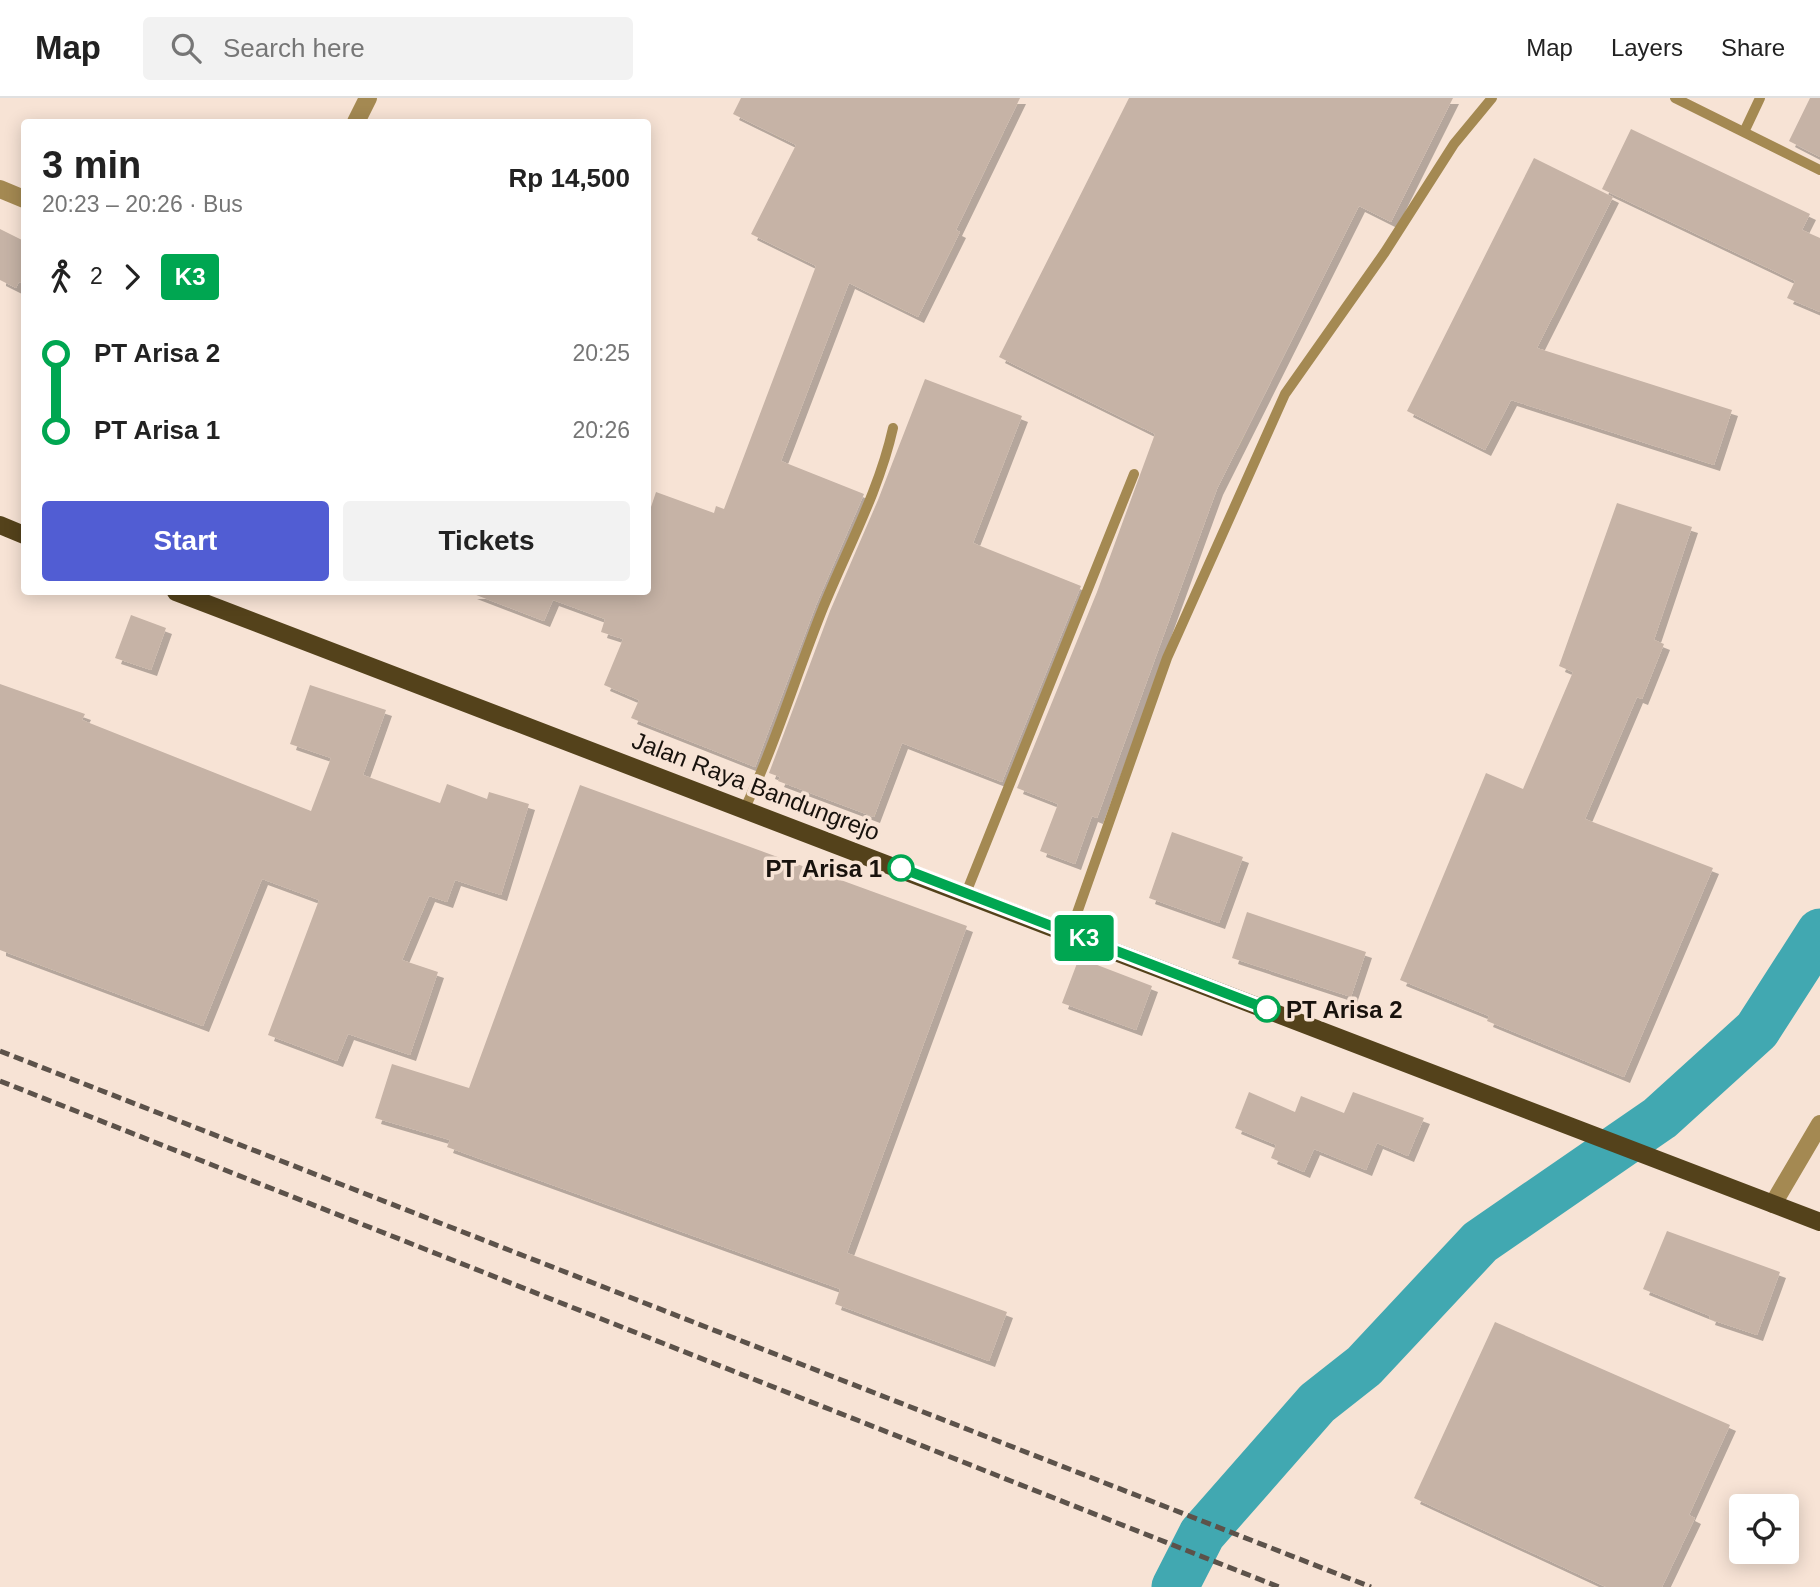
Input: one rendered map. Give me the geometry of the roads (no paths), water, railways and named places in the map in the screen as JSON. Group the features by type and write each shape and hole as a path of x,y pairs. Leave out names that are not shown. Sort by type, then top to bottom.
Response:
{"main road":[{"path":"0,525 21,534"},
{"name":"Jalan Raya Bandungrejo","path":"184,595 1820,1222"}],"street":[{"path":"358,119 368,98"},
{"path":"0,189 21,198"},
{"path":"1773,1204 1820,1124"}],"lane":[{"path":"1070,933 1167,659 1285,394 1385,252 1454,144 1492,98"},
{"path":"1675,98 1820,170"},
{"path":"1744,132 1760,98"},
{"path":"745,808 763,769 823,608 869,501 893,428"},
{"path":"966,893 1135,474"}],"waterway":[{"path":"1175,1587 1202,1534 1317,1403 1364,1366 1480,1242 1660,1118 1757,1030 1820,932"}],"railway":[{"path":"0,1051 1371,1587"},
{"path":"0,1081 1279,1587"}],"place":[{"name":"PT Arisa 1","path":"901,868"},
{"name":"PT Arisa 2","path":"1267,1009"}]}
